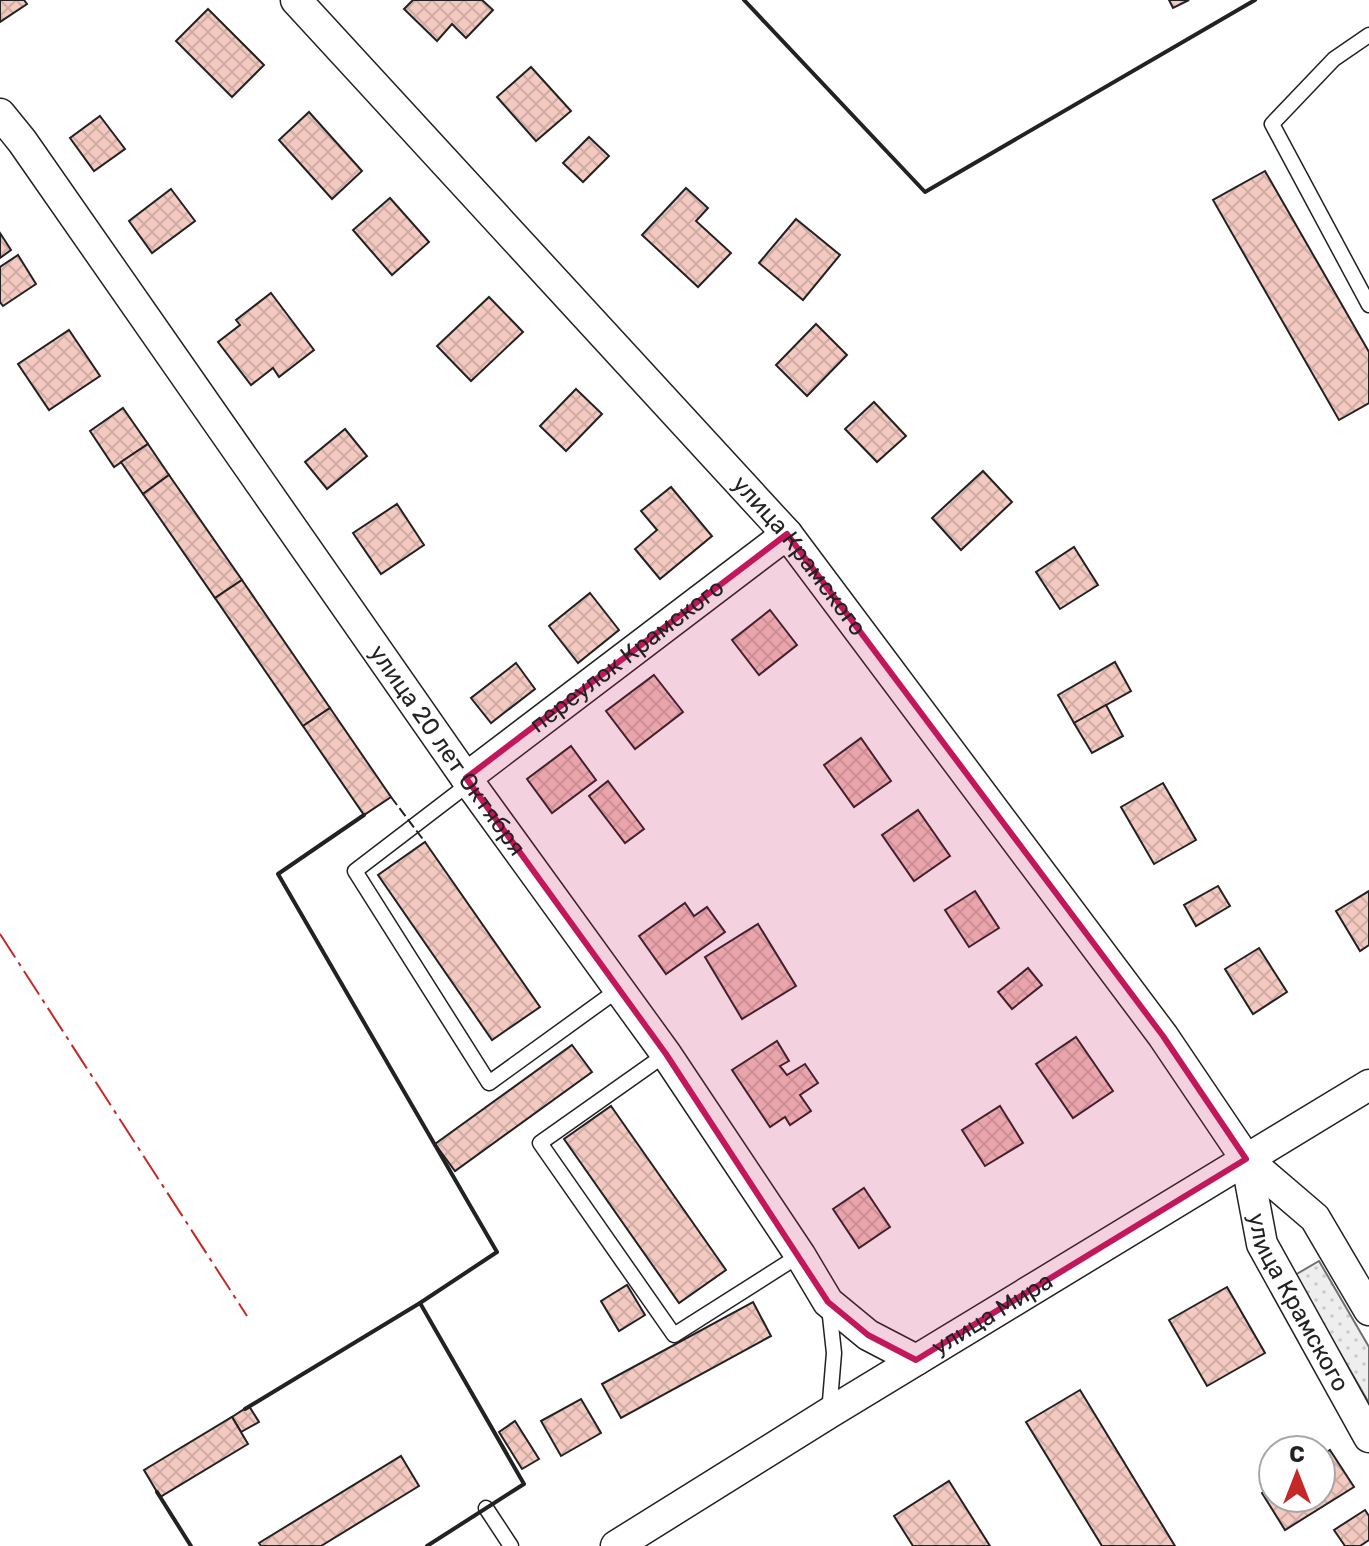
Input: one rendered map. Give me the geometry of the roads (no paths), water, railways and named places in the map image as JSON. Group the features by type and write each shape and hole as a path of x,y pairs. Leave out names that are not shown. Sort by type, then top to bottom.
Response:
{"street":[{"name":"улица Крамского","path":"296,0 787,534 1163,1036 1246,1159 1315,1218 1369,1310"},
{"name":"улица 20 лет Октября","path":"0,114 22,141 468,780 666,1054 828,1302 868,1335 916,1360"},
{"name":"переулок Крамского","path":"468,780 787,534"},
{"name":"улица Мира","path":"616,1546 1369,1085"},
{"name":"улица Крамского","path":"1246,1159 1262,1244 1369,1437"}],"lane":[{"path":"1369,35 1334,59 1272,124 1369,305"},
{"path":"468,780 355,871 489,1083 619,989"},
{"path":"666,1054 540,1143 674,1335 800,1255"},
{"path":"828,1302 834,1353 829,1413"},
{"path":"486,1508 511,1546"}]}
